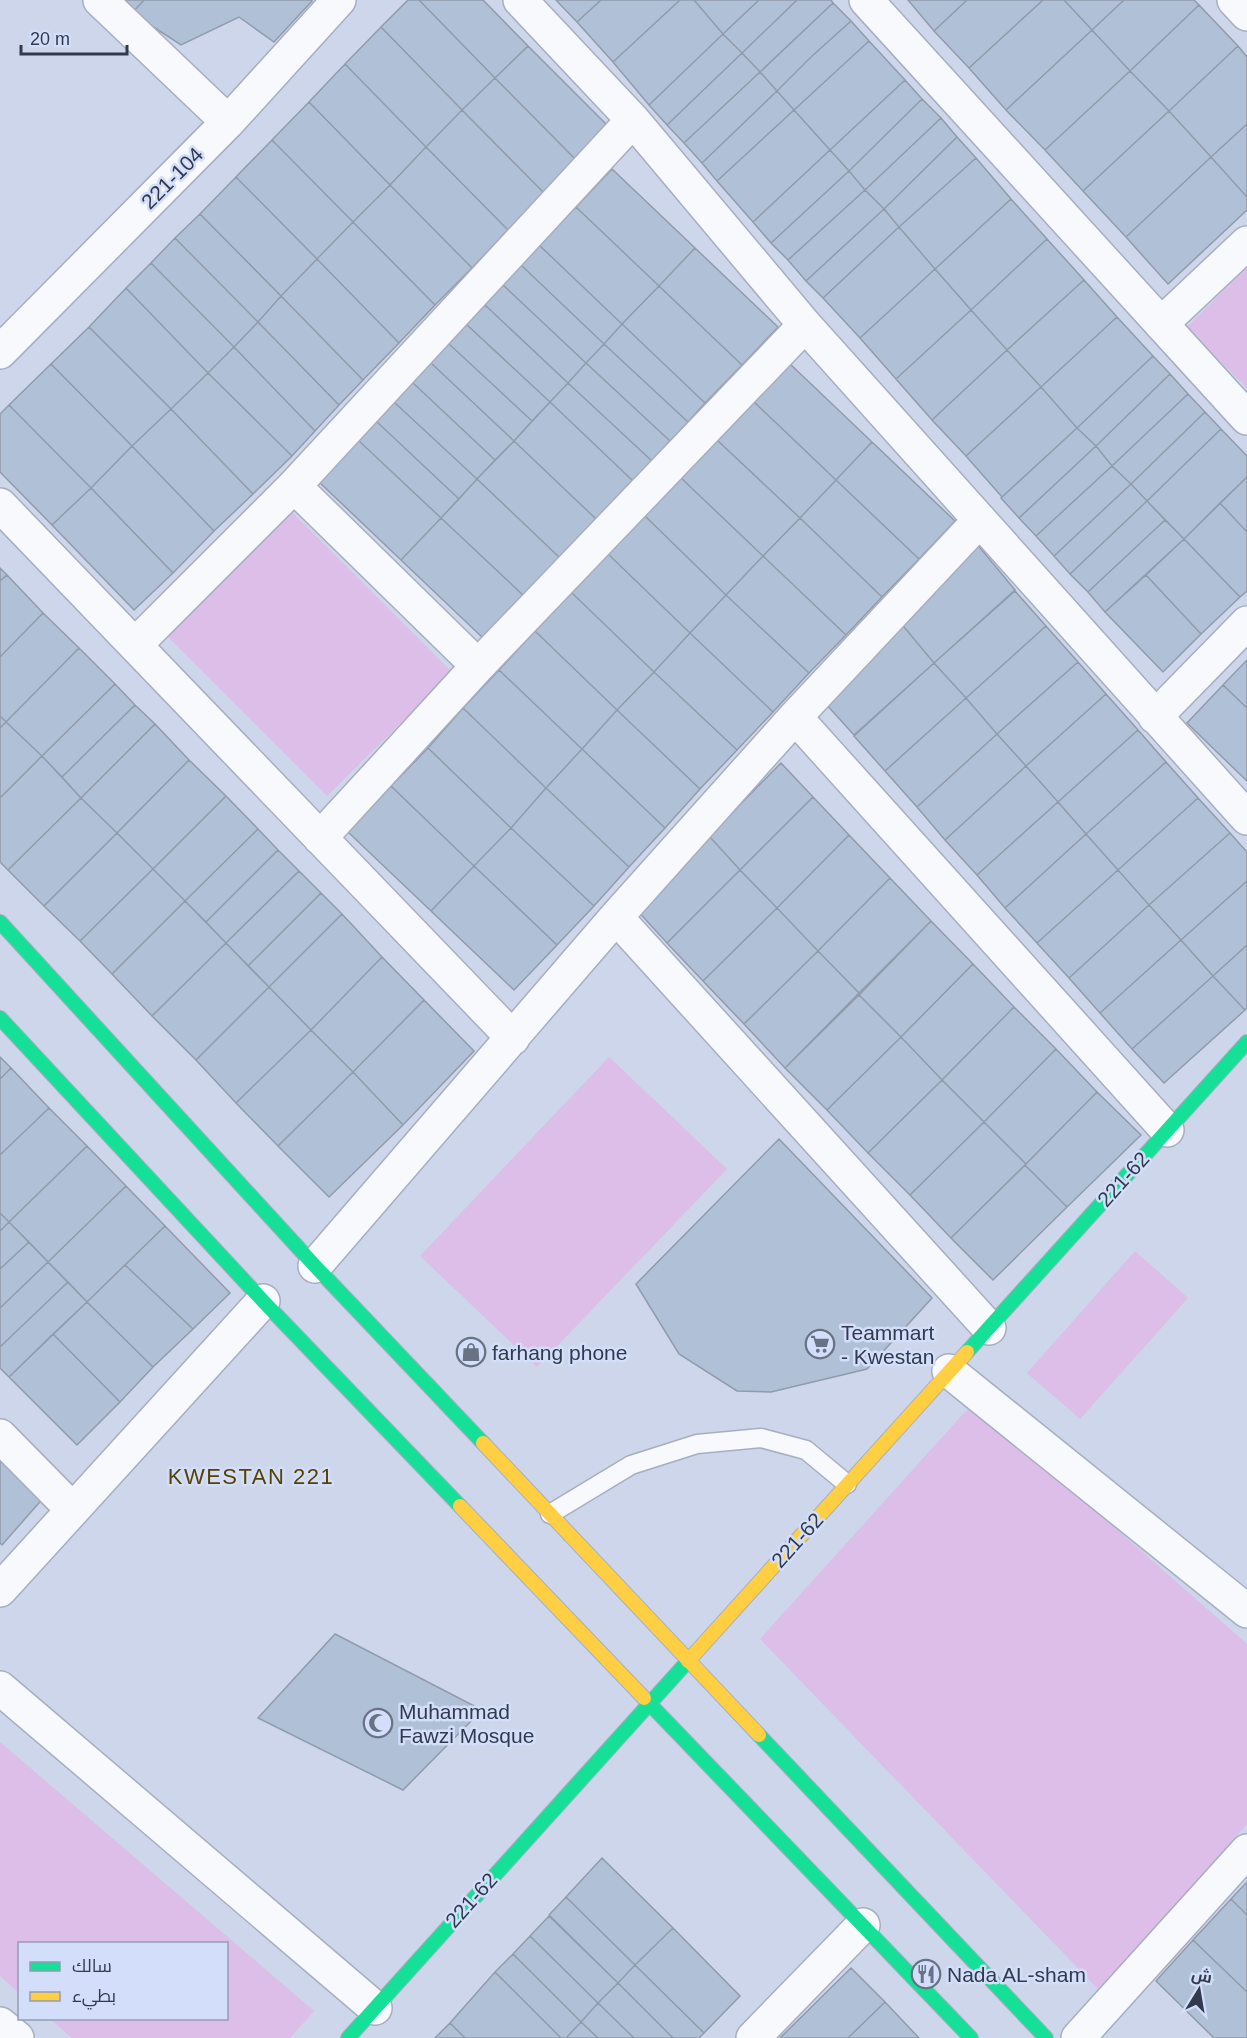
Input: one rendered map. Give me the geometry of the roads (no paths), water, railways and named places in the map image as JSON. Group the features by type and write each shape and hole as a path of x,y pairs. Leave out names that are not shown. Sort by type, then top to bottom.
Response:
{"street":[{"path":"100,0 228,122"},
{"name":"221-104","path":"0,352 228,122 339,0"},
{"path":"520,0 633,120 805,326 1247,818"},
{"path":"866,0 1247,418"},
{"path":"1234,0 1247,14"},
{"path":"136,644 294,486 633,120"},
{"path":"1161,324 1247,243"},
{"path":"320,838 478,666 805,326"},
{"path":"294,486 478,666"},
{"path":"0,505 513,1038"},
{"path":"315,1266 616,916 795,717 979,521"},
{"path":"1155,717 1247,623"},
{"path":"795,717 1167,1130"},
{"path":"616,916 989,1328"},
{"path":"0,922 315,1266 1046,2038"},
{"path":"0,1018 263,1300 970,2038"},
{"name":"221-62","path":"348,2038 1247,1042"},
{"path":"0,1590 263,1300"},
{"path":"950,1371 1247,1611"},
{"path":"0,1436 73,1510"},
{"path":"0,1688 375,2008"},
{"path":"1078,2038 1247,1851"},
{"path":"753,2038 863,1925"},
{"path":"0,2024 17,2038"}],"lane":[{"path":"550,1514 631,1465 697,1444 761,1438 806,1450 847,1484"}],"place":[{"name":"Teammart - Kwestan","path":"820,1344"},
{"name":"farhang phone","path":"471,1352"},
{"name":"Muhammad Fawzi Mosque","path":"378,1723"},
{"name":"Nada AL-sham","path":"926,1974"}],"district":[{"name":"KWESTAN 221","path":"251,1476"}]}
